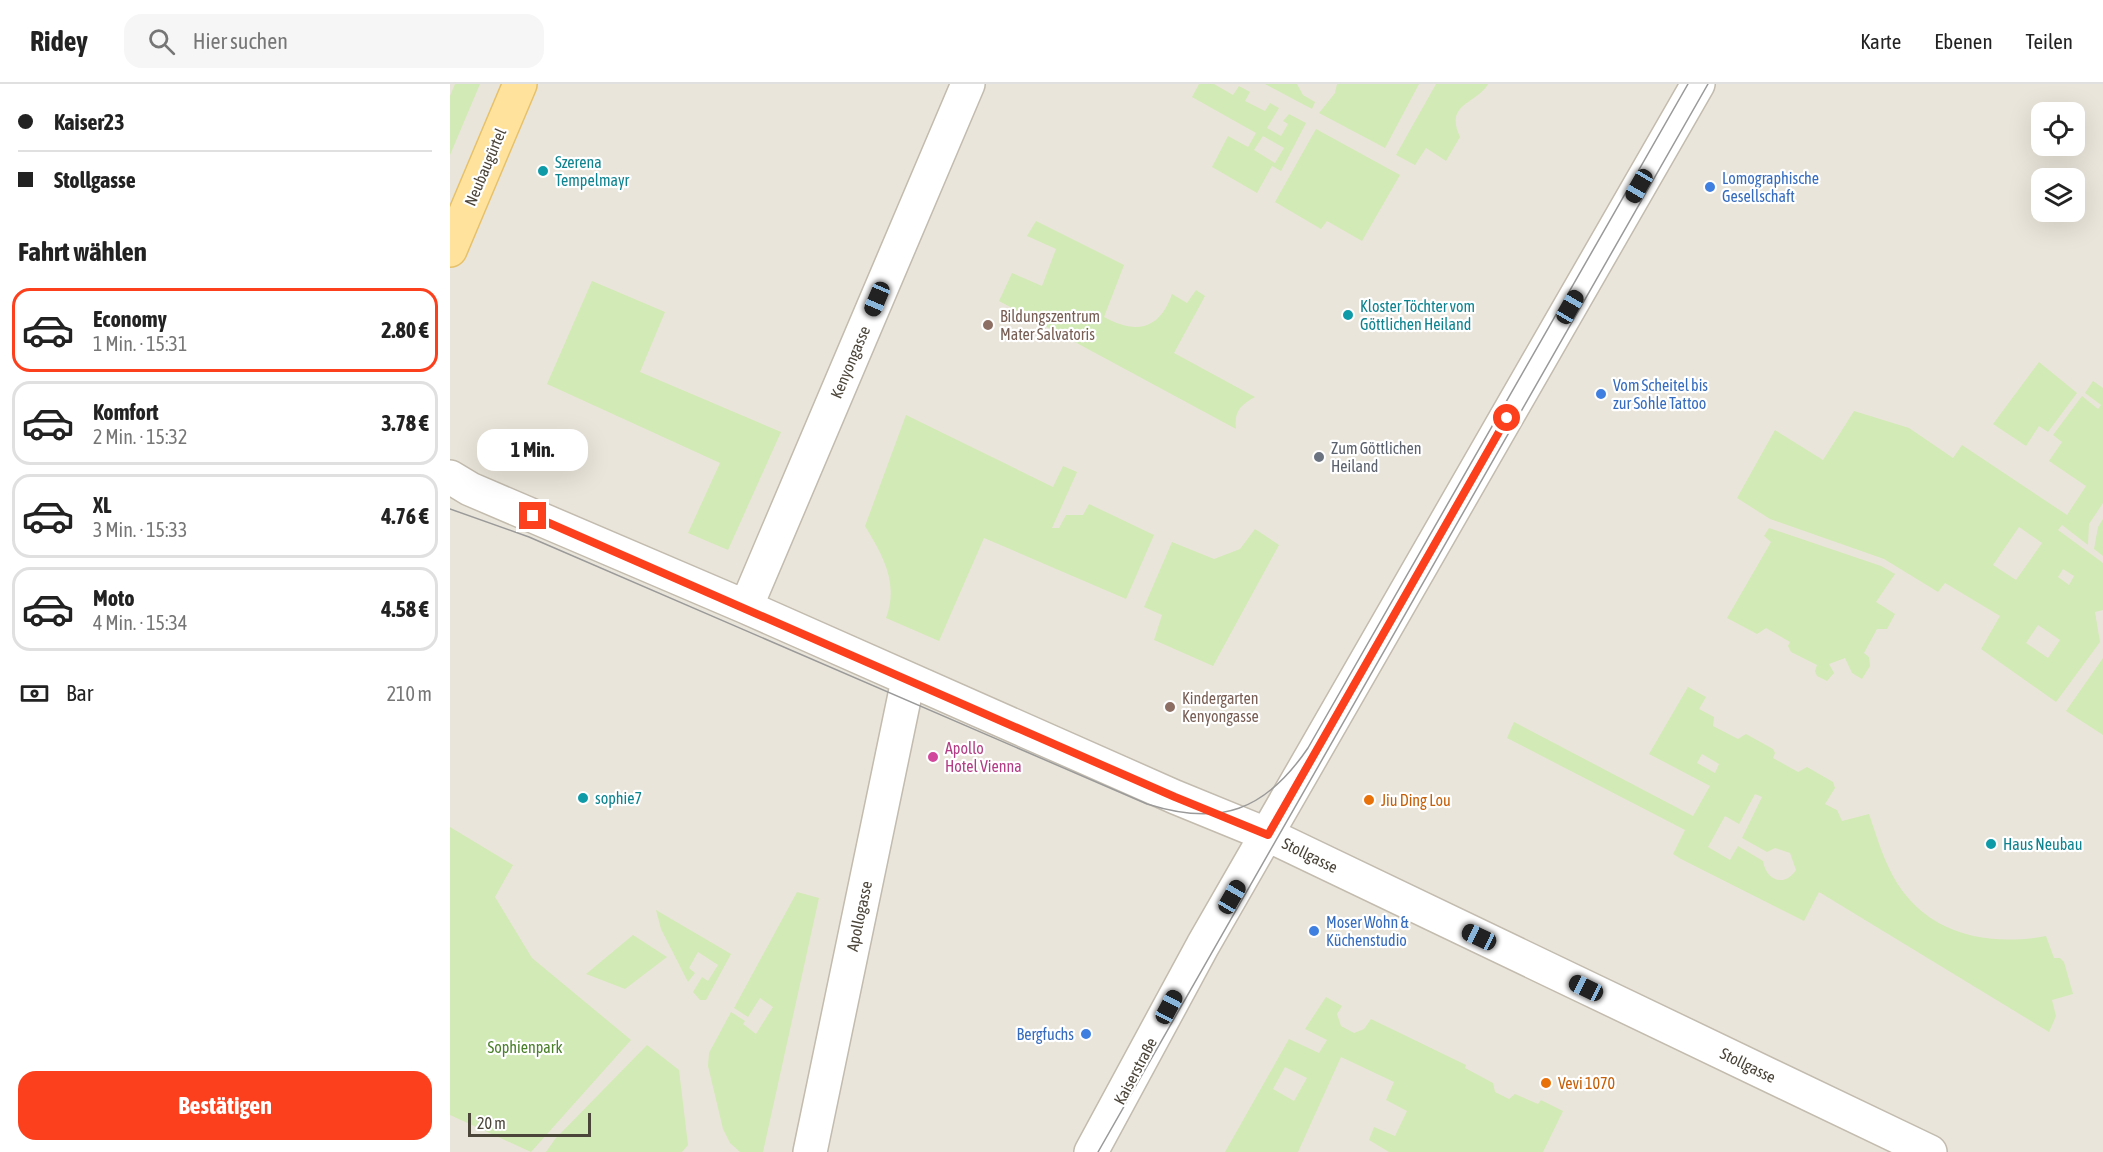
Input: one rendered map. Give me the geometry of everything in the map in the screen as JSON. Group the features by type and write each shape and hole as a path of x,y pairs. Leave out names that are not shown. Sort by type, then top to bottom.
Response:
{"main road":[{"name":"Neubaugürtel","path":"450,250 520,84"}],"street":[{"name":"Kenyongasse","path":"746,607 968,84"},
{"name":"Kaiserstraße","path":"1091,1152 1203,945 1698,84"},
{"name":"Stollgasse","path":"450,477 470,489 746,607 1175,797 1268,835 1930,1152"},
{"name":"Apollogasse","path":"810,1152 908,680"}],"shaded area":[{"path":"450,84 2103,84 2103,1152 450,1152"}],"green space":[{"path":"455,84 480,84 450,155 450,96"},
{"path":"1199,84 1214,84 1233,95 1239,86 1250,92 1245,101 1265,111 1270,103 1279,108 1267,128 1281,136 1288,124 1283,121 1289,114 1306,123 1281,171 1272,166 1257,193 1212,167 1228,136 1248,147 1256,133 1192,97","holes":["1263,136 1284,148 1275,163 1254,150"]},
{"path":"1265,84 1297,84 1303,95 1315,102 1312,109"},
{"path":"1337,84 1419,84 1385,148 1319,113 1335,93"},
{"path":"1436,84 1488,84 1459,111 1456,126 1460,137 1446,161 1426,148 1415,165 1396,155"},
{"path":"1316,129 1400,175 1362,241 1327,221 1321,229 1275,202"},
{"path":"1036,221 1124,265 1104,317 1115,322 1126,326 1145,326 1160,316 1172,294 1187,303 1196,290 1205,296 1174,353 1255,397 1239,410 1236,429 999,301 1012,273 1042,286 1056,249 1027,236"},
{"path":"592,281 665,312 640,372 781,432 728,550 688,533 720,463 547,384"},
{"path":"2039,362 2077,393 2048,432 2039,426 2026,446 1993,424"},
{"path":"2093,381 2103,388 2103,503 2089,524 2088,545 2062,525 2058,530 2103,563 2103,610 2095,612 2100,642 2056,702 1981,649 2000,616 1945,583 1938,592 1884,559 1770,519 1737,498 1775,430 1823,460 1854,411 1909,428 1953,458 1962,445 2067,515 2086,486 2049,461 2062,442 2053,435 2082,396 2098,409 2101,405 2085,393","holes":["2019,527 2042,543 2016,580 1993,565","2063,569 2074,576 2069,585 2058,577","2038,625 2060,640 2048,658 2026,643"]},
{"path":"906,415 1053,487 1063,466 1077,472 1052,528 1059,528 1066,515 1083,515 1089,504 1154,535 1126,599 984,538 939,641 886,618 890,605 890,581 878,548 865,526"},
{"path":"2103,519 2103,556 2094,549 2098,527"},
{"path":"1769,528 1881,566 1895,574 1876,602 1895,614 1887,629 1877,629 1864,653 1869,657 1870,666 1862,679 1852,673 1845,658 1829,664 1834,673 1827,681 1817,676 1815,671 1817,665 1791,652 1788,646 1790,642 1766,628 1757,634 1727,618 1771,542 1764,536"},
{"path":"1255,529 1279,545 1213,666 1154,640 1162,615 1144,607 1172,542 1214,559 1240,549"},
{"path":"2103,658 2103,735 2066,711"},
{"path":"1688,687 1706,697 1699,709 1714,717 1713,726 1738,739 1746,734 1773,749 1775,753 1773,758 1798,772 1807,767 1833,782 1835,788 1825,804 1837,810 1842,821 1869,814 1888,866 1900,888 1916,906 1934,920 1954,930 1975,936 2022,939 2046,936 2054,958 2060,958 2064,962 2073,994 2052,1000 2056,1016 2049,1032 1819,892 1804,921 1681,859 1673,854 1685,830 1507,738 1514,722 1693,816 1710,786 1649,754","holes":["1702,754 1719,764 1715,773 1697,763","1755,794 1762,797 1742,838 1767,852 1775,848 1790,853 1796,870 1786,879 1772,877 1763,861 1738,846 1730,860 1708,847 1725,816 1739,824"]},
{"name":"Sophienpark","path":"450,827 513,865 495,897 532,958 631,1040 531,1152 450,1115"},
{"path":"797,892 819,898 763,1152 740,1152 730,1143 723,1129 708,1066 709,1053 731,1012 745,1021 743,1024 756,1034 773,1007 760,998 748,1017 734,1008"},
{"path":"656,910 731,954 706,1000 700,1000 693,992 702,977 708,981 718,965 698,952 689,968 695,973 688,982 661,929"},
{"path":"633,935 667,957 625,989 586,974"},
{"path":"1326,997 1342,1006 1337,1014 1341,1026 1354,1033 1364,1029 1371,1019 1466,1065 1465,1068 1493,1083 1495,1092 1509,1099 1515,1094 1538,1104 1541,1100 1563,1111 1543,1152 1389,1152 1369,1140 1374,1127 1395,1136 1407,1111 1386,1100 1394,1082 1341,1057 1298,1152 1225,1152 1289,1039 1319,1053 1327,1040 1305,1029","holes":["1285,1067 1307,1078 1294,1101 1273,1089"]},
{"path":"647,1045 679,1070 688,1145 682,1152 546,1152 555,1139"}],"tram line":[{"path":"450,509 529,537 1147,804 1197,814 1219,813 1239,808 1275,787 1308,748 1688,84"},
{"path":"1098,1152 1708,84"}],"place":[{"name":"Szerena Tempelmayr","path":"543,171"},
{"name":"Lomographische Gesellschaft","path":"1710,187"},
{"name":"Kloster Töchter vom Göttlichen Heiland","path":"1348,315"},
{"name":"Bildungszentrum Mater Salvatoris","path":"988,325"},
{"name":"Vom Scheitel bis zur Sohle Tattoo","path":"1601,394"},
{"name":"Zum Göttlichen Heiland","path":"1319,457"},
{"name":"Kindergarten Kenyongasse","path":"1170,707"},
{"name":"Apollo Hotel Vienna","path":"933,757"},
{"name":"sophie7","path":"583,798"},
{"name":"Jiu Ding Lou","path":"1369,800"},
{"name":"Haus Neubau","path":"1991,844"},
{"name":"Moser Wohn & Küchenstudio","path":"1314,931"},
{"name":"Bergfuchs","path":"1086,1034"},
{"name":"Vevi 1070","path":"1546,1083"}],"route":[{"path":"533,516 746,607 1175,797 1268,835 1507,418"}]}
